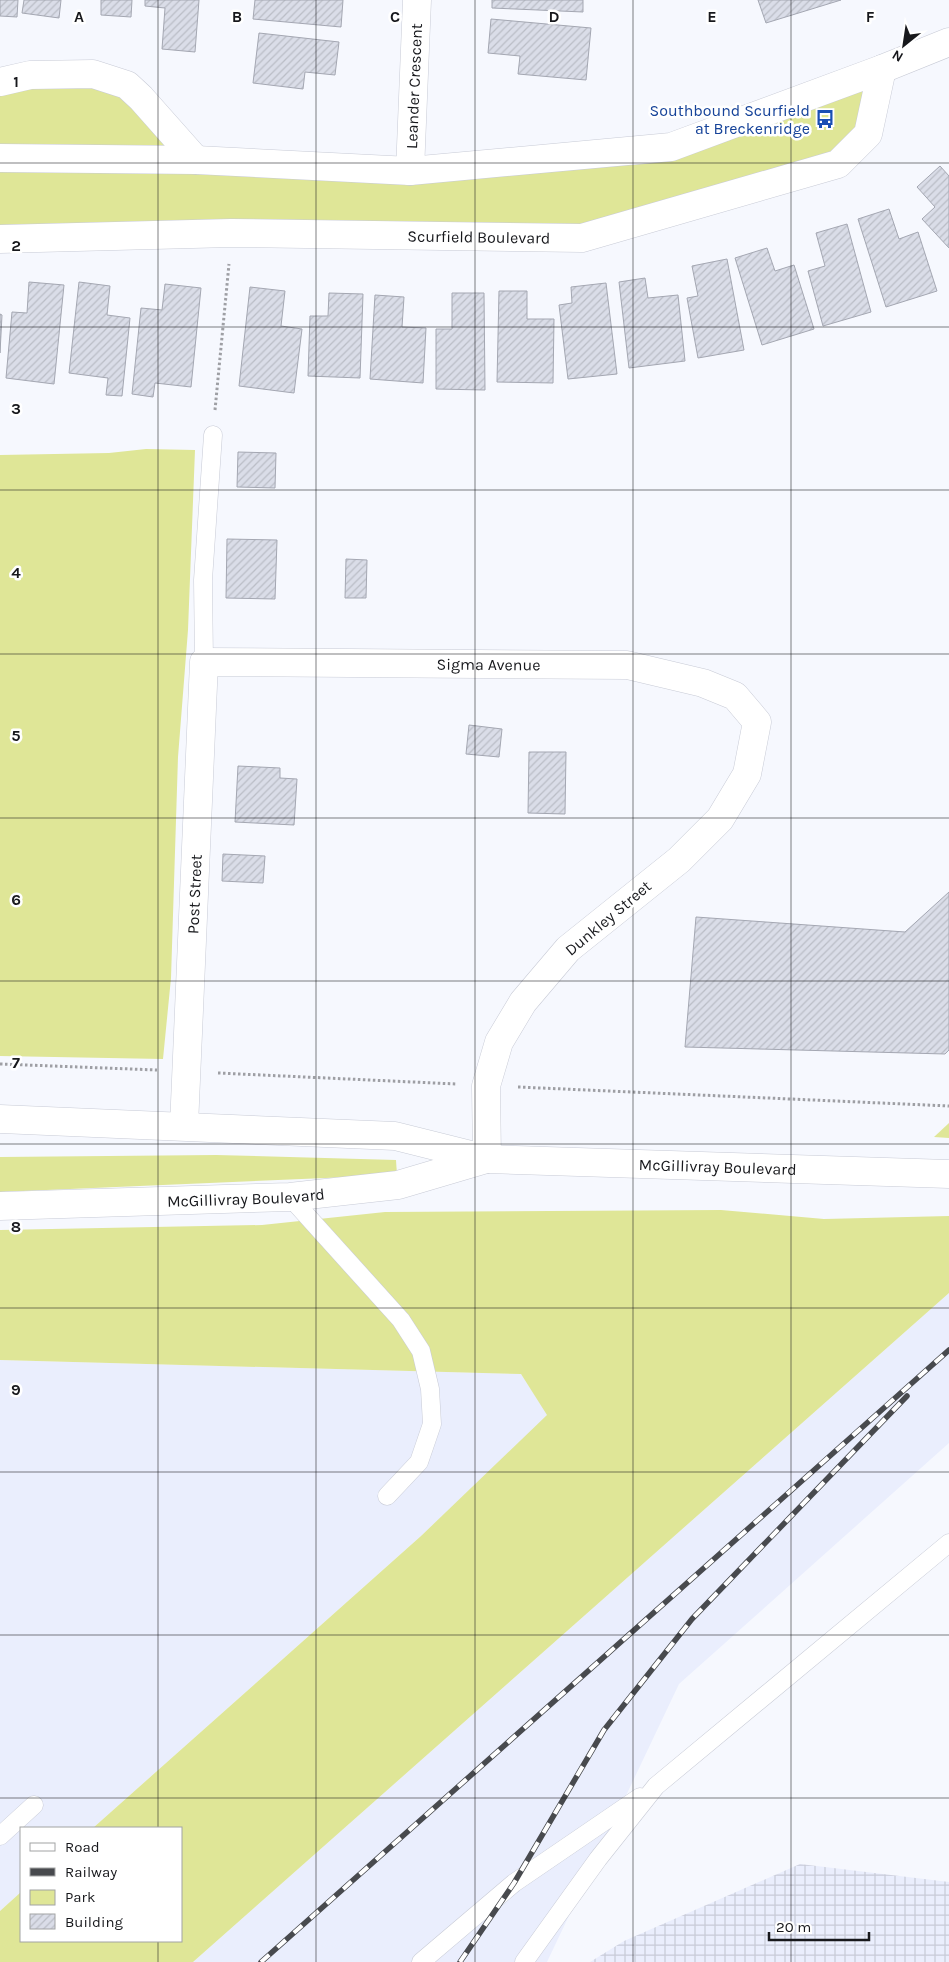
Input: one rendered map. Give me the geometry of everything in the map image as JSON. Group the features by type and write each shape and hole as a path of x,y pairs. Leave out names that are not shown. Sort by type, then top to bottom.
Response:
{"street":[{"name":"Leander Crescent","path":"410,171 417,0"},
{"path":"0,158 196,160 410,171 671,147 882,69 949,42"},
{"name":"Scurfield Boulevard","path":"0,239 231,233 582,238 838,164 868,134 882,69"},
{"path":"0,82 30,75 93,74 127,85 141,98 196,160"},
{"name":"Sigma Avenue","path":"204,662 627,665 703,683 735,696 757,722"},
{"name":"Post Street","path":"184,1126 204,662"},
{"name":"Dunkley Street","path":"487,1159 486,1086 499,1042 523,1002 568,949 679,860 720,819 747,774 757,722"},
{"name":"McGillivray Boulevard","path":"0,1119 394,1136 487,1159 949,1174"},
{"name":"McGillivray Boulevard","path":"0,1206 290,1197 398,1185 487,1159"}],"lane":[{"path":"204,662 203,580 213,435"},
{"path":"290,1197 401,1320 420,1351 430,1389 432,1424 419,1462 387,1496"},
{"path":"422,1962 514,1883 656,1786 949,1543"},
{"path":"524,1962 598,1859 656,1786"},
{"path":"0,1836 34,1805"}],"path":[{"path":"213,435 231,233"}],"shaded area":[{"path":"949,1293 949,1443 679,1684 547,1962 193,1962"},
{"path":"0,1360 521,1374 548,1415 421,1536 94,1827 20,1827 20,1893 0,1911"},
{"path":"800,1864 949,1882 949,1962 590,1962 624,1941"}],"green space":[{"path":"882,69 868,134 838,164 582,238 0,239 0,82 93,74 196,160 410,171 671,147"},
{"path":"146,449 195,450 188,630 178,757 171,978 163,1059 0,1056 0,455 109,453"},
{"path":"949,1123 949,1138 934,1137"},
{"path":"216,1155 396,1160 397,1175 0,1192 0,1157"},
{"path":"721,1210 824,1219 949,1216 949,1293 193,1962 0,1962 0,1911 20,1893 20,1942 182,1942 182,1827 94,1827 421,1536 547,1415 521,1374 0,1360 0,1230 262,1225 385,1212"}],"building":[{"path":"0,0 18,0 17,17 0,16"},
{"path":"24,0 61,0 59,18 22,13"},
{"path":"101,0 132,0 131,17 101,15"},
{"path":"145,0 199,0 195,52 162,49 165,8 145,6"},
{"path":"255,0 343,0 341,27 253,19"},
{"path":"492,0 583,0 583,12 492,8"},
{"path":"758,0 841,0 766,23"},
{"path":"491,19 591,28 586,80 518,74 520,56 488,53"},
{"path":"259,33 339,42 335,75 305,72 303,89 253,83"},
{"path":"940,166 949,176 949,248 922,219 935,207 917,187"},
{"path":"889,209 899,239 918,232 937,291 886,307 858,219"},
{"path":"847,224 871,312 823,326 808,271 825,266 816,233"},
{"path":"767,248 775,271 794,265 814,329 762,345 735,258"},
{"path":"727,259 744,350 698,358 687,298 698,296 692,266"},
{"path":"645,278 648,298 678,295 685,361 629,368 619,282"},
{"path":"29,282 64,285 54,384 6,378 12,312 27,313"},
{"path":"79,282 110,286 107,315 130,318 122,396 106,395 108,378 69,373"},
{"path":"606,283 617,374 568,379 559,305 572,303 571,287"},
{"path":"165,284 201,288 191,387 155,383 153,397 132,394 141,308 162,310"},
{"path":"250,287 285,291 281,326 302,329 294,393 239,386"},
{"path":"499,291 527,291 527,319 554,319 553,383 497,382"},
{"path":"329,293 363,294 360,378 308,376 310,316 328,316"},
{"path":"452,293 484,293 485,390 436,389 436,329 452,329"},
{"path":"375,295 404,297 402,327 426,328 423,383 370,379"},
{"path":"0,314 2,315 0,353"},
{"path":"238,452 276,453 275,488 237,487"},
{"path":"227,539 277,540 275,599 226,598"},
{"path":"346,559 367,560 366,598 345,598"},
{"path":"469,725 502,729 499,757 466,754"},
{"path":"529,752 566,752 565,814 528,813"},
{"path":"238,766 280,768 280,778 297,779 294,825 235,822"},
{"path":"223,854 265,856 263,883 222,881"},
{"path":"949,892 949,1050 945,1054 685,1047 696,917 905,932"}],"railway":[{"path":"261,1962 949,1350"},
{"path":"460,1962 514,1883 604,1730 692,1619 907,1396"}],"place":[{"name":"Southbound Scurfield at Breckenridge","path":"825,119"}]}
